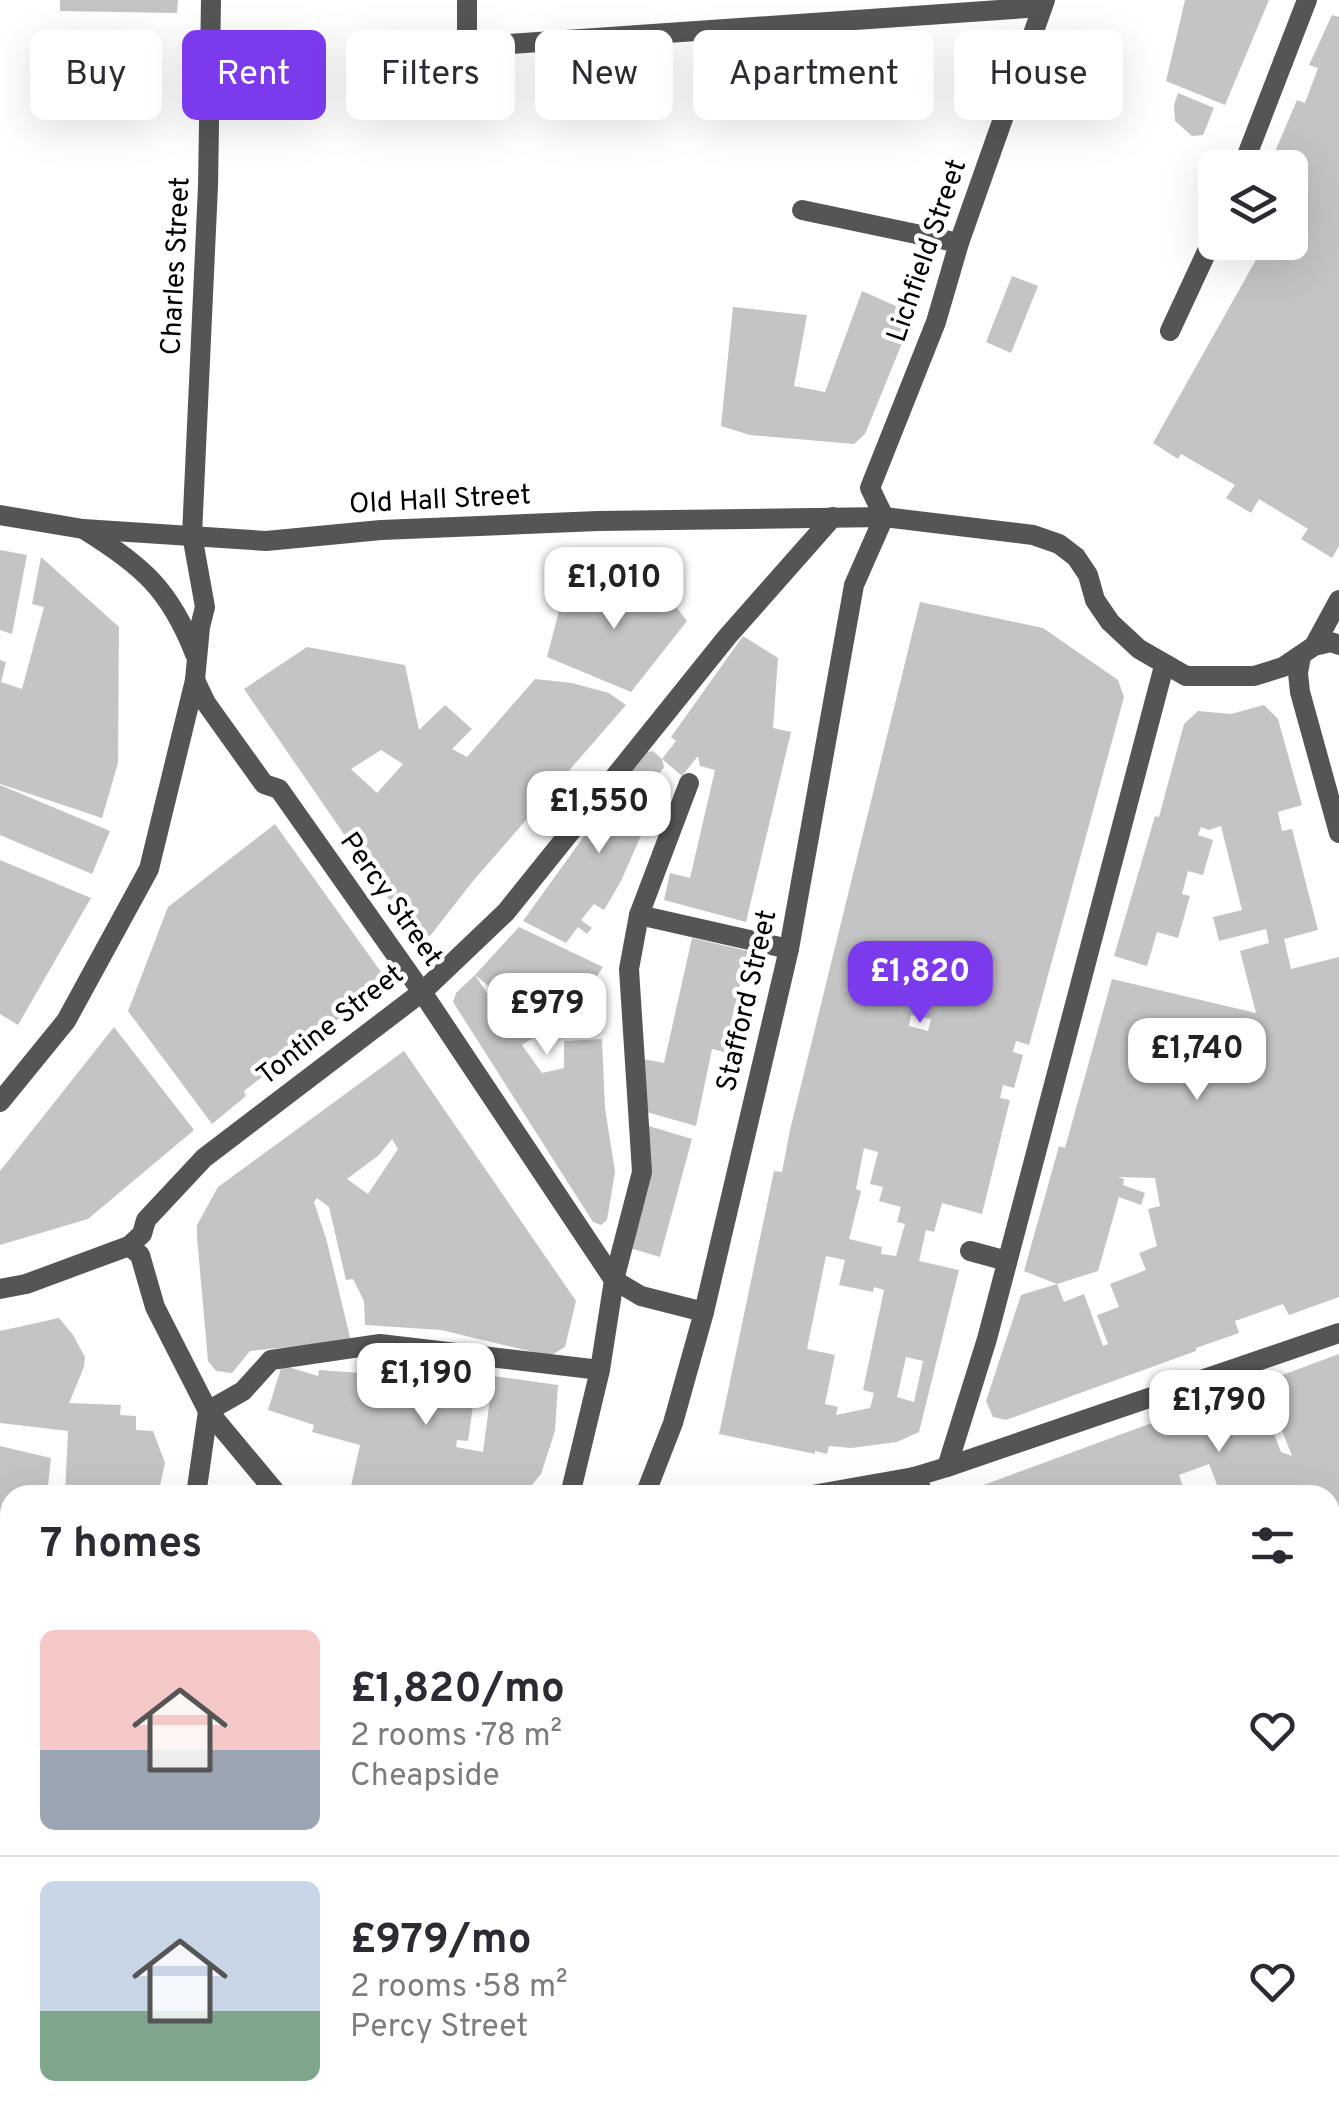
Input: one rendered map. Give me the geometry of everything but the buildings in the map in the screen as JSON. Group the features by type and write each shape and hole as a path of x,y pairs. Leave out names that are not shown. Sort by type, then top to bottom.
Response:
{"street":[{"name":"Charles Street","path":"0,1102 66,1021 149,869 194,680 205,607 192,535 208,186 211,0"},
{"path":"466,0 467,47 1044,3"},
{"path":"1249,150 1307,0"},
{"name":"Lichfield Street","path":"884,516 870,488 936,322 959,243 1044,3"},
{"path":"802,210 959,243"},
{"path":"1170,331 1203,260"},
{"name":"Old Hall Street","path":"0,515 83,529 266,541 381,530 598,520 884,516 1033,535 1059,544 1082,566 1095,600 1110,622 1164,666"},
{"name":"Stafford Street","path":"649,1485 673,1423 704,1312 790,949 854,585 884,516"},
{"name":"Tontine Street","path":"129,1246 142,1234 146,1220 204,1158 422,992 506,912 727,637 833,517"},
{"path":"83,529 126,555 156,584 174,606 196,656"},
{"path":"1339,600 1298,674 1339,833"},
{"path":"947,1468 988,1339 1164,666 1186,676 1254,676 1283,667 1331,642 1339,645"},
{"name":"Percy Street","path":"194,680 264,784 279,789 422,992 614,1280"},
{"path":"572,1485 600,1370 614,1280 642,1172 629,970 638,916 689,783"},
{"path":"638,916 790,949"},
{"path":"0,1290 129,1246 140,1256 155,1307 208,1411 270,1485"},
{"path":"970,1251 1006,1261"},
{"path":"614,1280 642,1296 704,1312"},
{"path":"921,1485 947,1468 1339,1333"},
{"path":"208,1411 243,1391 271,1360 380,1344 600,1370"},
{"path":"197,1485 208,1411"}]}
